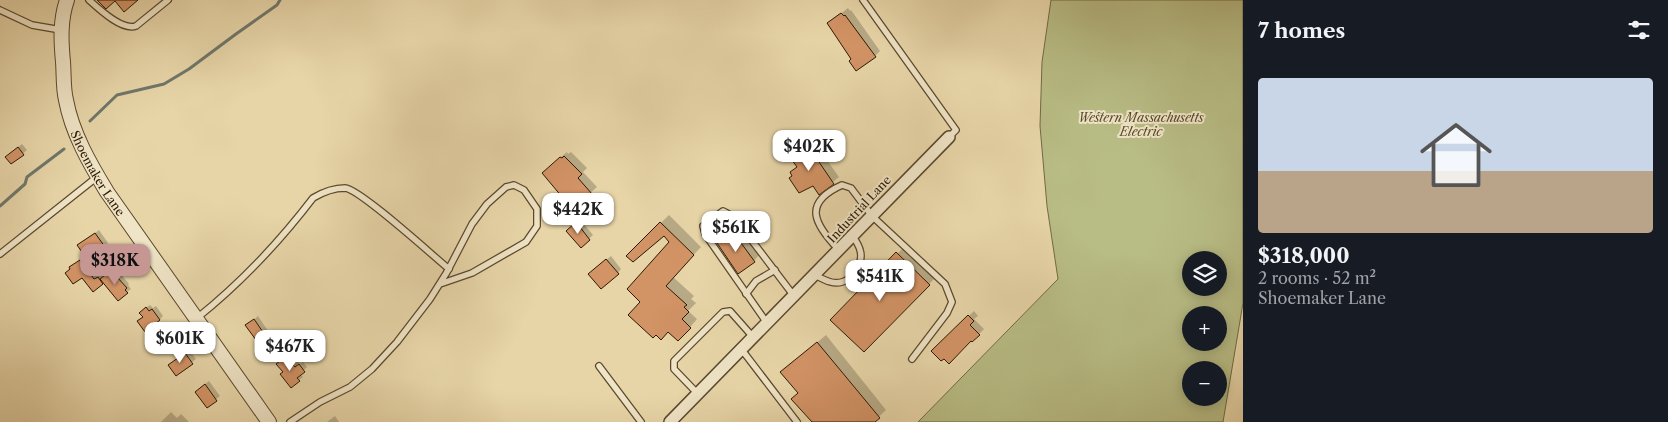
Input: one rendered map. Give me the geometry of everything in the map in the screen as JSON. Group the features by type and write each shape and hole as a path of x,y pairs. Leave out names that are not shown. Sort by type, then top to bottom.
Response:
{"street":[{"name":"Shoemaker Lane","path":"66,0 61,30 66,100 76,132 97,177 269,422"},
{"name":"Industrial Lane","path":"670,422 949,137"}],"lane":[{"path":"89,0 118,22 132,28 168,0"},
{"name":"Industrial Lane","path":"863,0 956,130 949,137"},
{"path":"0,10 32,25 61,30"},
{"path":"0,254 97,177"},
{"path":"290,422 320,402 350,387 366,374 396,342 440,284 472,224 487,204 506,187 514,185 524,190 537,209 537,226 526,242 472,273 440,284"},
{"path":"839,250 820,226 815,212 817,203 832,190 842,185 851,188 872,216 945,284 952,302 947,312 912,359"},
{"path":"197,318 231,291 253,270 313,198 325,191 347,188 370,203 449,269"},
{"path":"767,324 705,234 704,226 723,212 734,217 794,296"},
{"path":"815,275 831,282 841,282 850,278 860,262 861,252 853,236"},
{"path":"746,294 756,281 775,270"},
{"path":"698,394 674,369 674,360 723,312 730,311 754,338"},
{"path":"742,350 797,422"},
{"path":"599,366 641,422"}],"green space":[{"name":"Western Massachusetts Electric","path":"1051,0 1243,0 1243,303 1227,398 1227,361 1182,361 1182,406 1226,406 1223,422 918,422 1058,279 1047,206 1040,126 1042,62"}],"building":[{"path":"97,0 138,0 124,12 115,1 106,9"},
{"path":"841,13 845,15 876,57 856,71 849,61 851,59 827,23"},
{"path":"806,144 812,153 815,151 820,157 817,159 834,184 819,195 813,186 799,193 789,178 792,176 790,172 797,167 789,156"},
{"path":"18,147 24,155 11,164 5,157"},
{"path":"564,156 582,174 578,178 592,194 573,210 542,173 560,157"},
{"path":"576,222 590,240 581,248 566,231"},
{"path":"660,222 694,255 666,286 687,305 684,307 689,312 682,319 691,328 678,341 668,332 661,340 656,335 653,338 628,315 640,302 627,289 669,242 664,236 633,262 626,256"},
{"path":"733,232 755,262 738,274 717,243"},
{"path":"95,233 105,247 96,253 93,249 84,255 77,245"},
{"path":"896,252 930,285 864,352 830,320"},
{"path":"606,259 619,274 601,289 588,274"},
{"path":"80,260 94,279 98,277 103,284 93,292 82,278 73,284 65,273 70,269 69,267"},
{"path":"110,271 127,288 125,290 128,293 118,301 100,279"},
{"path":"146,307 149,311 152,309 160,320 145,332 137,321 143,317 139,313"},
{"path":"968,315 974,321 970,325 980,335 971,341 949,364 944,359 941,361 931,351"},
{"path":"254,319 267,338 259,344 245,325"},
{"path":"817,342 880,418 875,422 812,422 791,399 798,393 780,372"},
{"path":"185,353 193,364 176,376 168,365"},
{"path":"286,356 295,367 299,364 305,372 297,378 300,381 291,388 280,374 283,372 276,364"},
{"path":"205,384 217,401 207,408 195,392"}],"waterway":[{"path":"90,121 117,95 164,84 189,69 277,5 280,0"},
{"path":"0,206 25,184 27,177 64,149"}]}
